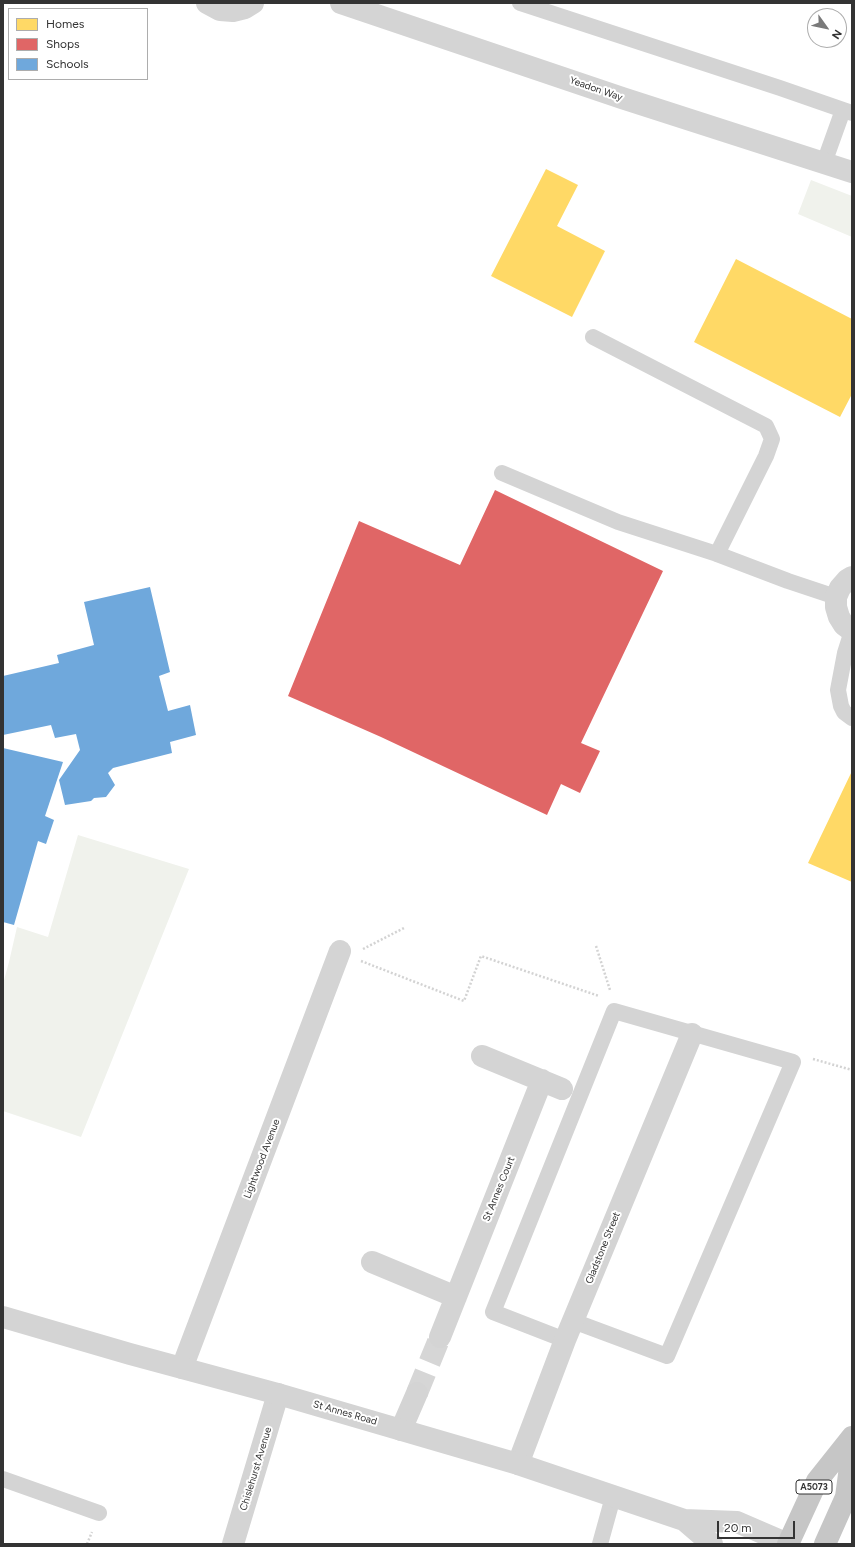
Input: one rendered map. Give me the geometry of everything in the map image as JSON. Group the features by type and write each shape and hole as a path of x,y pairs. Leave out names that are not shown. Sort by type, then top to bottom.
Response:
{"highway":[{"name":"A5073","path":"788,1544 817,1480 852,1437"},
{"name":"A5073","path":"825,1544 846,1497 852,1452"}],"street":[{"path":"197,3 233,11 245,8 253,3"},
{"name":"Yeadon Way","path":"341,3 629,100 852,172"},
{"path":"852,577 840,588 836,597 836,607 839,617 844,625 852,631"},
{"name":"Lightwood Avenue","path":"182,1368 343,953"},
{"name":"Gladstone Street","path":"518,1464 569,1330 692,1034"},
{"path":"482,1056 562,1089"},
{"name":"St Annes Court","path":"440,1337 542,1080"},
{"path":"372,1262 456,1297"},
{"name":"St Annes Road","path":"4,1321 278,1394 518,1464 684,1520 737,1522 788,1544"},
{"path":"401,1430 417,1393"},
{"name":"Chislehurst Avenue","path":"234,1544 278,1394"},
{"name":"St Annes Road","path":"684,1520 712,1544"}],"lane":[{"path":"520,3 847,111 824,163"},
{"path":"593,337 766,426 772,439 766,456 717,554"},
{"path":"502,473 618,522 717,554 788,581 836,597"},
{"path":"852,631 845,653 838,690 841,706 844,712 852,718"},
{"path":"613,1006 692,1034 793,1062 667,1356 493,1312 613,1006"},
{"path":"3,1479 99,1513"},
{"path":"600,1544 613,1497"}],"path":[{"path":"343,953 404,928"},
{"path":"596,946 613,1006"},
{"path":"343,953 464,1001 481,956 613,1006"},
{"path":"793,1062 796,1054 852,1070"}],"shaded area":[{"path":"811,180 852,196 852,237 798,214"},
{"path":"78,835 189,869 81,1137 3,1111 3,984 17,927 48,937"}],"building: Homes":[{"path":"546,169 578,185 557,226 605,251 572,317 491,276"},
{"path":"736,259 852,319 852,394 840,417 694,342"},
{"path":"852,771 852,882 808,863"}],"building: Shops":[{"path":"495,490 663,571 581,743 600,751 580,793 561,784 547,815 381,737 288,696 359,521 460,565"}],"building: Schools":[{"path":"150,587 170,672 159,676 168,711 190,705 196,735 170,742 172,753 113,768 108,773 115,785 106,797 94,798 91,801 65,805 59,780 80,750 76,734 55,738 51,725 3,735 3,676 59,663 57,655 94,645 84,602"},
{"path":"3,748 63,762 45,816 54,820 46,844 38,841 14,925 3,922"}],"tunnel":[{"path":"417,1393 440,1337"}]}
